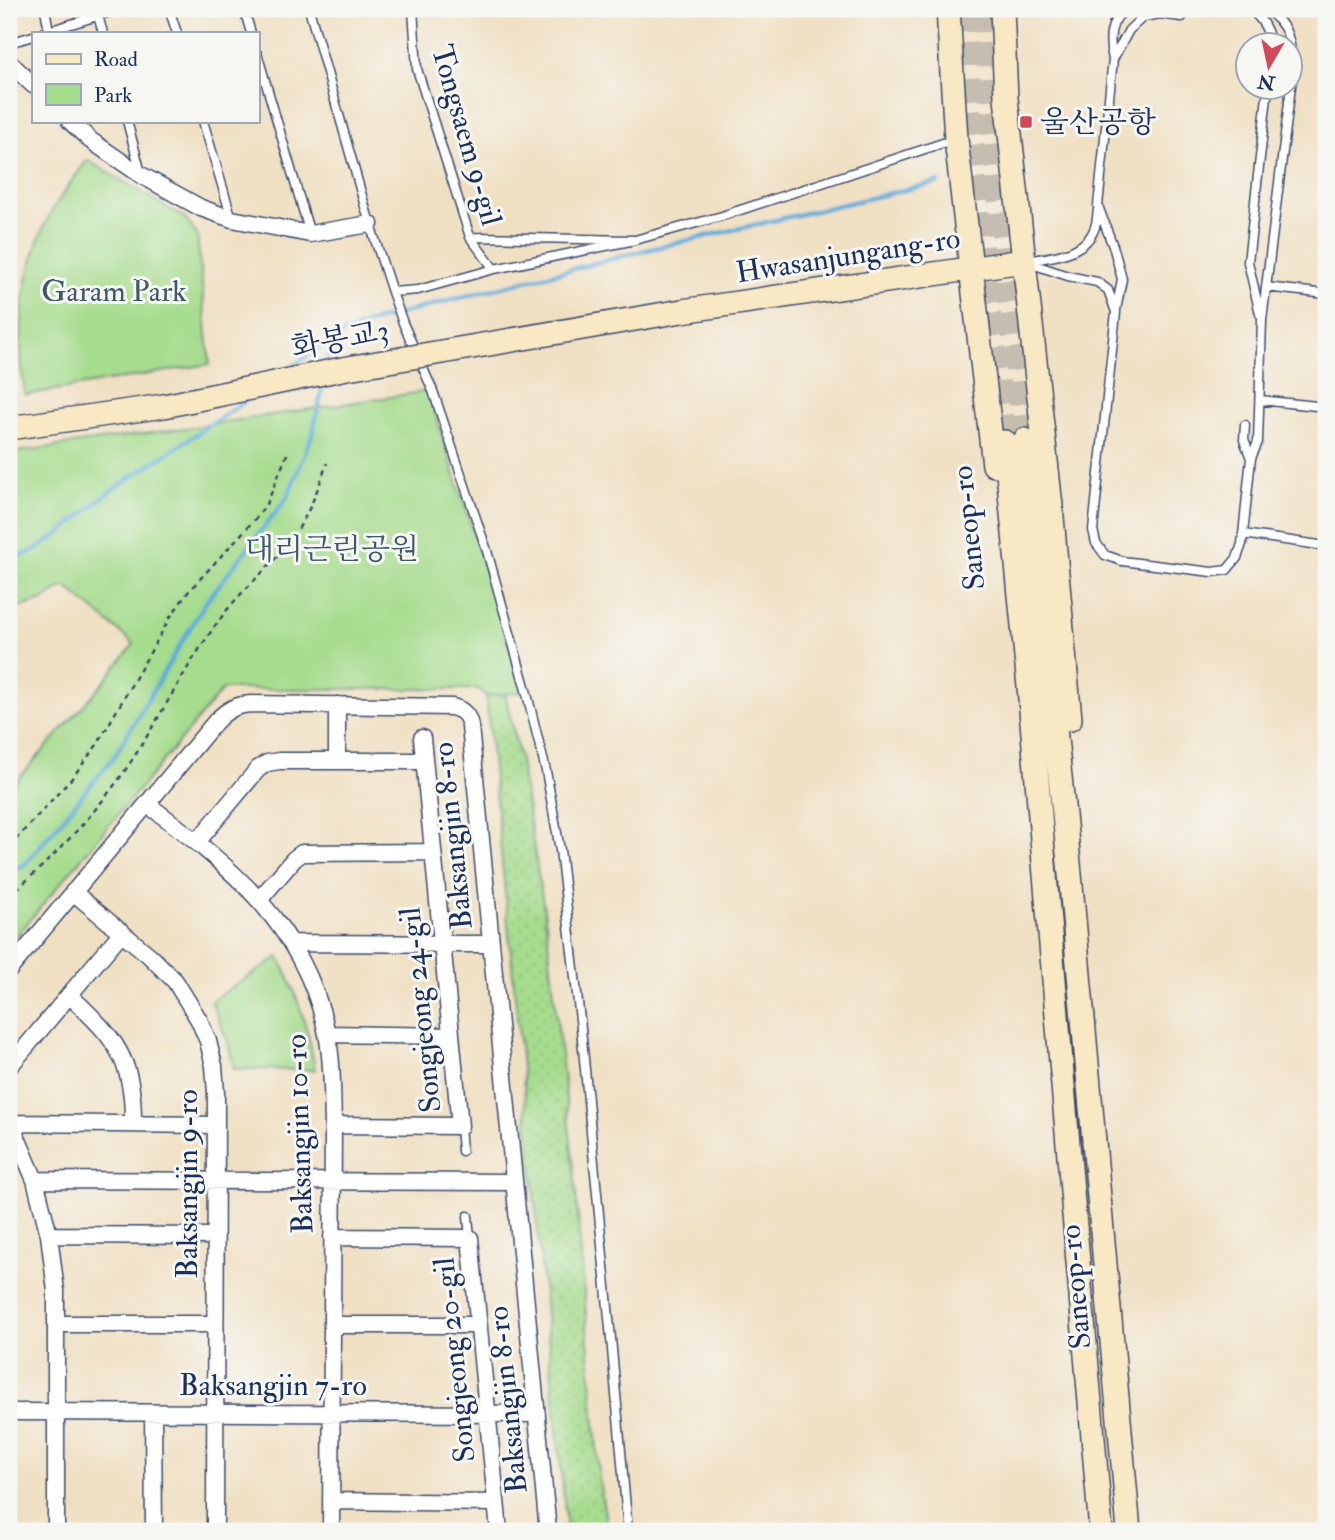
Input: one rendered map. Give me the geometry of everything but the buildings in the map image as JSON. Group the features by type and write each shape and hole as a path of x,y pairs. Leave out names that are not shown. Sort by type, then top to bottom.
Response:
{"main road":[{"name":"Saneop-ro","path":"948,9 956,139 1000,523 1023,764 1059,1039"},
{"name":"Saneop-ro","path":"1002,9 1006,98 1050,493 1068,685 1079,862 1085,1037"},
{"name":"Hwasanjungang-ro","path":"682,312 1023,261"},
{"name":"화봉교3","path":"9,428 164,406 342,369 682,312"},
{"name":"Saneop-ro","path":"1101,1531 1031,700 1015,441 1069,863 1129,1531"}],"street":[{"path":"9,62 32,84"},
{"path":"71,122 90,140 141,176 201,208 232,219 310,234 370,224"},
{"name":"Baksangjin 8-ro","path":"9,970 216,721 230,708 251,704 459,709 468,719 548,1531"},
{"path":"337,705 337,761"},
{"name":"Songjeong 24-gil","path":"333,1125 460,1126 422,738"},
{"path":"197,842 258,769 267,763 424,761"},
{"name":"Baksangjin 10-ro","path":"147,804 197,842 259,900 292,943 319,1004 327,1034 331,1058 333,1125 331,1531"},
{"path":"259,900 302,853 433,852"},
{"name":"Baksangjin 9-ro","path":"74,892 175,981 199,1020 214,1066 215,1531"},
{"path":"9,1067 122,932"},
{"path":"292,943 491,944"},
{"path":"69,995 106,1031 123,1059 132,1092 133,1124"},
{"path":"327,1034 451,1036"},
{"path":"56,1531 56,1291 49,1236 35,1180 10,1121 215,1125"},
{"path":"35,1180 514,1182"},
{"path":"49,1236 215,1236"},
{"name":"Songjeong 20-gil","path":"332,1237 470,1238 499,1531"},
{"path":"57,1324 215,1324"},
{"path":"332,1325 479,1325"},
{"name":"Baksangjin 7-ro","path":"9,1412 537,1414"},
{"path":"153,1413 154,1531"},
{"path":"331,1502 496,1503"}],"lane":[{"path":"45,9 46,32 120,9"},
{"path":"169,9 177,32"},
{"path":"244,9 251,32"},
{"path":"309,9 392,292 433,391 487,551 526,690 548,785 560,850 580,1028 628,1531"},
{"name":"Tongsaem 9-gil","path":"413,9 417,69 470,237 494,269"},
{"path":"1023,261 1058,256 1077,249 1089,240 1096,227 1113,58 1109,45 1111,29 1120,13 1127,9"},
{"path":"1250,9 1259,16 1268,32"},
{"path":"1098,206 1122,279 1116,312 1093,530 1096,543 1105,555 1122,561 1212,572 1227,570 1237,558 1243,534 1251,458 1258,442 1262,320 1293,70 1292,45 1284,26 1265,9"},
{"path":"1113,58 1129,30 1143,17 1160,14 1182,17"},
{"path":"98,16 103,32"},
{"path":"9,43 32,36"},
{"path":"259,60 310,234"},
{"path":"1262,320 1248,262 1266,102"},
{"path":"127,122 141,176"},
{"path":"203,122 232,219"},
{"path":"392,292 418,290 494,269 635,240 722,216 956,139"},
{"path":"470,237 635,240"},
{"path":"1023,261 1068,276 1097,282 1108,290 1116,312"},
{"path":"1266,287 1326,294"},
{"path":"1260,400 1326,407"},
{"path":"1245,425 1244,440 1251,458"},
{"path":"1243,534 1326,546"},
{"path":"460,1126 462,1151"},
{"path":"468,1216 470,1238"}],"path":[{"path":"9,847 72,778 97,745 188,592 257,517 268,501 288,452"},
{"path":"9,896 65,845 124,772 224,614 288,544 315,498 327,463"}],"green space":[{"name":"Garam Park","path":"87,160 185,218 197,235 210,364 25,395 22,324 34,252 53,209"},
{"name":"대리근린공원","path":"428,391 524,692 486,696 479,689 223,689 9,945 9,789 99,688 134,644 65,586 42,600 9,611 9,453"},
{"path":"505,694 519,755 546,923 574,1169 600,1487 608,1531 567,1531 486,696"},
{"path":"279,957 302,1012 315,1070 234,1069 228,1042 211,1001"}],"waterway":[{"path":"286,371 332,339 368,323 647,250 939,182"},
{"path":"327,365 332,339"},
{"path":"9,874 26,863 114,757 205,603 287,498 313,433 324,380"},
{"path":"9,558 37,549 115,488 248,399"}],"tunnel":[{"path":"965,9 974,172 1005,442"},
{"path":"985,9 989,99 1025,440"}],"place":[{"name":"울산공항","path":"1026,122"}]}
